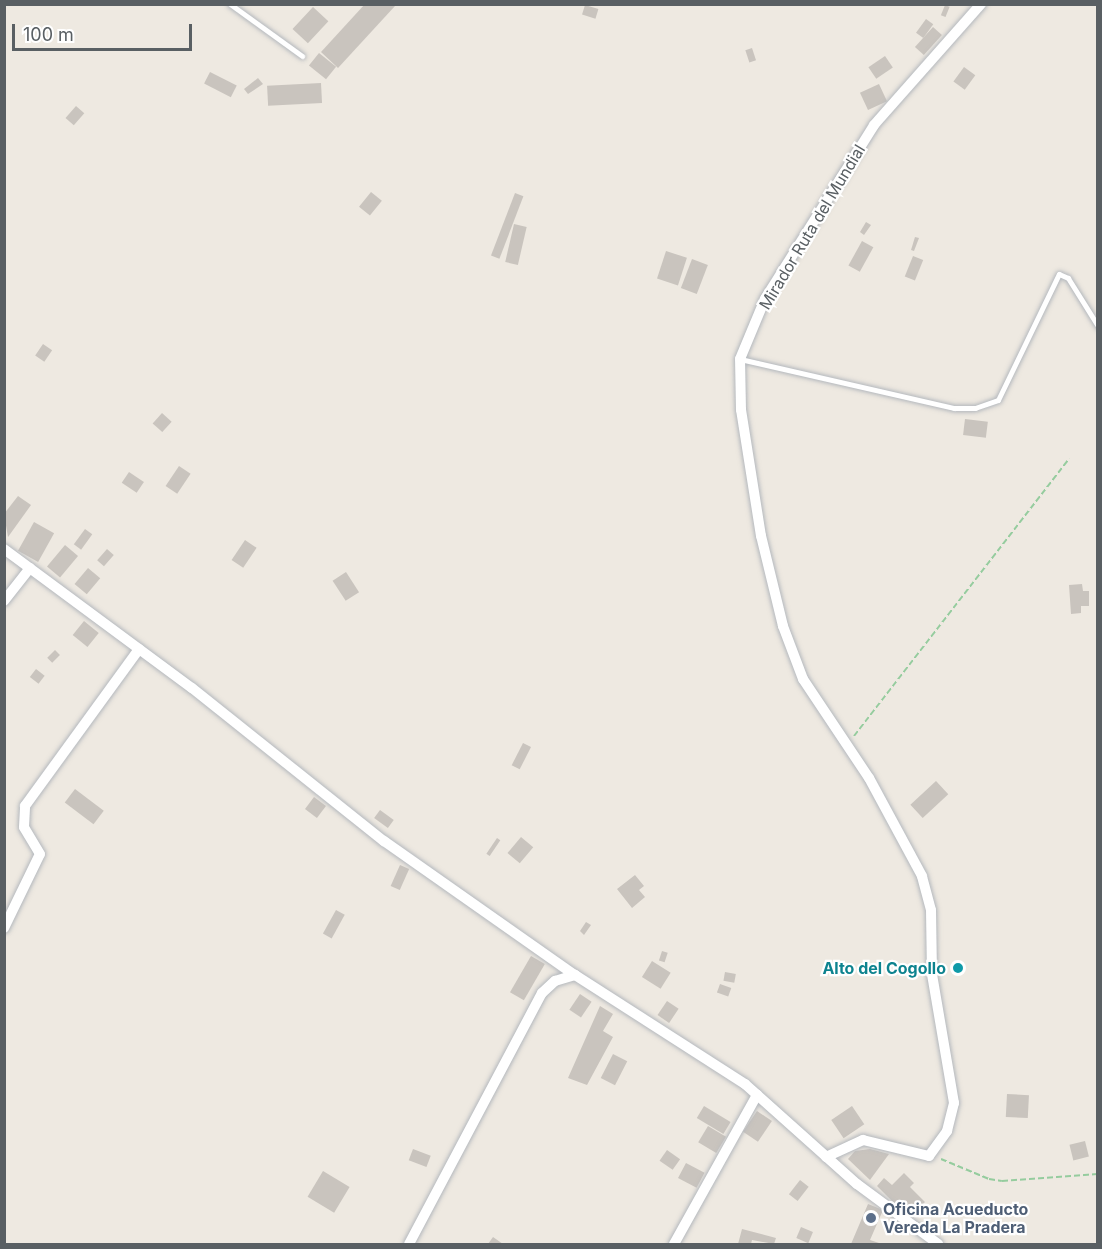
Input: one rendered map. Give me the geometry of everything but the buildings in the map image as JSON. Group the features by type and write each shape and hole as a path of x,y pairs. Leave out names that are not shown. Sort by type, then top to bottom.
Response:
{"street":[{"name":"Mirador Ruta del Mundial","path":"929,1156 947,1131 954,1103 932,974 931,910 922,876 869,778 803,678 783,626 761,536 741,410 740,359 765,299 874,125 981,4"},
{"path":"4,549 140,649 384,841 575,975 757,1095 826,1157 910,1227 938,1245"},
{"path":"4,601 30,568"},
{"path":"4,927 40,854 24,827 25,806 140,649"},
{"path":"409,1245 542,993 555,981 575,975"},
{"path":"674,1245 757,1095"},
{"path":"826,1157 863,1140 929,1156"}],"lane":[{"path":"230,4 302,56"},
{"path":"740,359 954,408 975,408 998,400 1059,274 1068,278 1098,326"}],"path":[{"path":"846,746 1068,459"},
{"path":"929,1156 1002,1181 1098,1174"}],"place":[{"name":"Alto del Cogollo","path":"958,968"},
{"name":"Oficina Acueducto Vereda La Pradera","path":"871,1218"}]}
